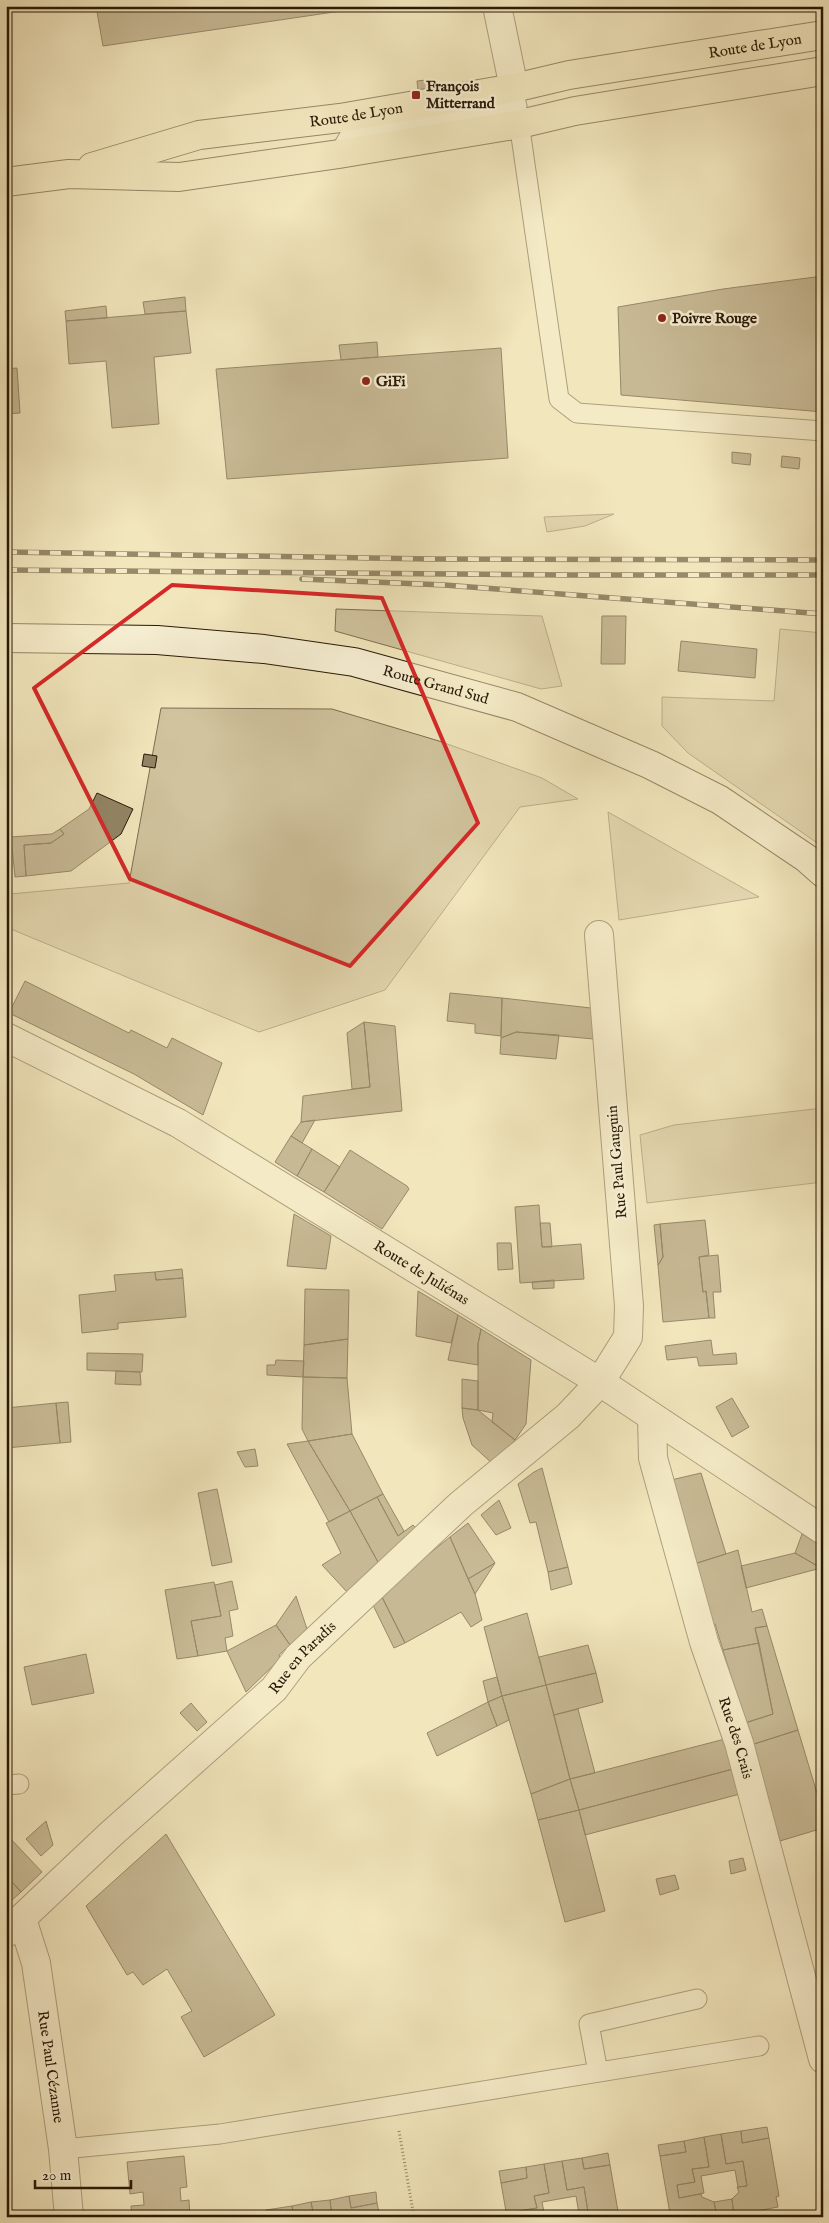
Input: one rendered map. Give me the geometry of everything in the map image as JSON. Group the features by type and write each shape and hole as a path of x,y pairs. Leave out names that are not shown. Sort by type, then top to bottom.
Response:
{"main road":[{"name":"Route de Lyon","path":"6,182 69,174 179,177 431,139 517,106 569,75 823,35"},
{"name":"Route de Lyon","path":"69,174 199,134 340,118 470,95 517,106 575,111 823,70"}],"street":[{"path":"497,6 517,106"},
{"name":"Route Grand Sud","path":"6,638 158,640 264,650 354,662 517,706 651,765 712,796 806,858 823,873"},
{"name":"Rue Paul Gauguin","path":"599,935 629,1306 628,1337 600,1382"},
{"name":"Route de Juliénas","path":"6,1036 178,1123 600,1382 823,1530"},
{"name":"Rue en Paradis","path":"14,1926 111,1834 274,1689 298,1657 461,1504 568,1416 600,1382"},
{"name":"Rue des Crais","path":"652,1418 653,1458 704,1642 739,1743 823,2059"},
{"name":"Rue Paul Cézanne","path":"14,1926 36,1963 62,2149 69,2217"}],"lane":[{"path":"339,154 350,134 426,121 470,95"},
{"path":"517,106 559,400 577,413 823,431"},
{"path":"598,2072 589,2024 697,1999"},
{"path":"62,2149 220,2134 759,2046"}],"path":[{"path":"394,2105 414,2217"}],"highlighted area":[{"path":"172,585 382,598 478,823 350,966 130,879 34,688"}],"shaded area":[{"path":"614,514 585,526 547,532 544,517"},
{"path":"336,609 542,616 562,686 541,689 335,631"},
{"path":"780,629 823,633 823,847 688,753 662,726 662,697 774,701"},
{"path":"161,708 332,709 439,741 542,778 578,799 520,807 385,990 259,1032 6,927 10,894 129,883"},
{"path":"608,812 759,897 619,920"},
{"path":"823,1108 823,1182 647,1203 640,1135 674,1125"}],"building":[{"path":"96,6 375,6 103,46"},
{"path":"436,79 438,87 418,90 417,81"},
{"path":"823,276 823,412 621,395 618,307 723,289"},
{"path":"185,297 186,311 145,314 143,302"},
{"path":"106,306 107,318 66,321 65,311"},
{"path":"186,311 191,353 154,357 159,424 112,428 106,361 69,364 66,321"},
{"path":"377,342 378,357 341,360 339,345"},
{"path":"501,348 508,458 227,479 216,369"},
{"path":"17,368 20,413 6,414 6,369"},
{"path":"732,452 751,454 750,465 732,463"},
{"path":"782,456 800,458 799,469 781,467"},
{"path":"602,616 626,616 625,664 601,664"},
{"path":"681,641 757,649 755,678 678,671"},
{"path":"144,754 157,756 155,768 142,766"},
{"path":"97,793 133,809 121,834 71,871 26,876 24,845 51,843 64,834 60,829 89,809"},
{"path":"60,829 64,834 51,843 24,845 26,876 15,877 11,837 52,834"},
{"path":"25,981 129,1033 131,1030 167,1048 172,1038 222,1063 203,1115 134,1074 9,1013"},
{"path":"450,993 502,998 501,1036 475,1033 475,1024 447,1021"},
{"path":"502,998 591,1008 594,1039 516,1032 501,1038"},
{"path":"364,1022 370,1087 352,1089 347,1033"},
{"path":"364,1022 395,1026 402,1111 301,1122 303,1096 370,1087"},
{"path":"516,1032 559,1035 556,1059 500,1054 501,1038"},
{"path":"315,1120 302,1143 291,1136 301,1122"},
{"path":"291,1136 312,1149 297,1176 275,1162"},
{"path":"312,1149 340,1167 324,1192 297,1176"},
{"path":"350,1150 409,1189 382,1229 324,1192"},
{"path":"539,1205 542,1247 581,1244 584,1279 520,1283 515,1207"},
{"path":"294,1214 331,1236 326,1269 287,1266"},
{"path":"705,1220 709,1255 699,1257 703,1292 706,1291 709,1318 663,1322 658,1265 663,1257 660,1224"},
{"path":"540,1223 550,1223 552,1247 542,1247"},
{"path":"660,1224 663,1257 658,1265 654,1225"},
{"path":"497,1243 511,1243 513,1269 498,1270"},
{"path":"718,1255 721,1292 713,1292 715,1318 709,1318 706,1291 703,1292 699,1257"},
{"path":"182,1269 183,1278 156,1280 155,1272"},
{"path":"155,1272 156,1280 183,1278 186,1317 118,1323 118,1329 82,1333 79,1295 116,1291 114,1275"},
{"path":"554,1280 554,1288 533,1289 532,1282"},
{"path":"305,1289 349,1290 348,1339 304,1345"},
{"path":"418,1291 458,1315 451,1343 416,1336"},
{"path":"458,1315 481,1329 478,1344 478,1365 448,1360"},
{"path":"481,1329 531,1360 526,1424 515,1440 492,1422 493,1413 478,1410 478,1344"},
{"path":"348,1339 347,1378 303,1377 304,1345"},
{"path":"711,1340 713,1355 736,1353 737,1364 699,1366 697,1357 667,1360 665,1346"},
{"path":"87,1353 143,1354 142,1372 87,1370"},
{"path":"276,1360 304,1361 303,1377 267,1375 267,1365 275,1365"},
{"path":"116,1371 140,1372 141,1385 115,1384"},
{"path":"303,1377 347,1378 352,1434 308,1441 302,1429"},
{"path":"462,1379 478,1381 478,1410 462,1408"},
{"path":"732,1398 749,1427 732,1437 716,1407"},
{"path":"68,1402 71,1442 60,1443 56,1403"},
{"path":"56,1403 60,1443 6,1448 6,1408"},
{"path":"462,1408 478,1410 515,1440 494,1465 472,1445 463,1418"},
{"path":"352,1434 383,1494 350,1511 308,1441"},
{"path":"308,1441 350,1511 329,1522 287,1444"},
{"path":"255,1449 258,1466 245,1467 237,1452"},
{"path":"542,1468 568,1567 548,1572 536,1522 530,1523 518,1484"},
{"path":"701,1473 726,1554 694,1564 671,1480"},
{"path":"217,1489 232,1562 212,1566 198,1493"},
{"path":"383,1494 404,1531 398,1536 377,1497"},
{"path":"377,1497 398,1536 413,1525 418,1531 379,1564 350,1511"},
{"path":"499,1500 511,1528 496,1535 481,1515"},
{"path":"350,1511 378,1562 347,1592 322,1565 341,1553 326,1523"},
{"path":"468,1523 495,1563 468,1579 450,1537"},
{"path":"802,1534 823,1547 821,1568 795,1553"},
{"path":"450,1537 475,1594 482,1620 471,1627 461,1612 405,1643 380,1593"},
{"path":"738,1550 752,1612 762,1609 767,1626 755,1628 759,1643 723,1650 715,1624 707,1624 694,1564"},
{"path":"795,1553 821,1568 746,1588 741,1566"},
{"path":"495,1563 475,1594 468,1579"},
{"path":"568,1567 572,1584 551,1590 548,1572"},
{"path":"232,1581 238,1609 229,1611 233,1636 225,1638 227,1651 198,1656 191,1621 221,1616 215,1585"},
{"path":"214,1582 221,1616 191,1621 198,1656 177,1659 165,1590"},
{"path":"380,1593 405,1643 394,1648 371,1601"},
{"path":"296,1596 307,1629 290,1645 276,1625"},
{"path":"527,1613 546,1685 502,1696 484,1627"},
{"path":"276,1625 290,1645 279,1655 280,1659 246,1692 227,1651"},
{"path":"767,1626 798,1730 751,1745 745,1723 773,1714 755,1628"},
{"path":"759,1643 773,1714 745,1723 723,1650"},
{"path":"588,1645 596,1673 546,1685 539,1657"},
{"path":"86,1654 94,1693 32,1705 24,1667"},
{"path":"596,1673 603,1702 554,1715 546,1685"},
{"path":"497,1677 502,1696 488,1702 483,1681"},
{"path":"546,1685 570,1779 531,1794 502,1696"},
{"path":"502,1696 509,1720 497,1726 488,1702"},
{"path":"488,1702 497,1726 437,1756 427,1733"},
{"path":"191,1703 207,1722 197,1731 180,1713"},
{"path":"578,1709 595,1773 570,1779 554,1715"},
{"path":"798,1730 823,1813 823,1828 780,1841 751,1745"},
{"path":"725,1739 733,1769 579,1810 570,1779"},
{"path":"733,1769 740,1794 585,1835 579,1810"},
{"path":"570,1779 579,1810 538,1820 531,1794"},
{"path":"823,1791 823,1804 820,1805 817,1793"},
{"path":"579,1810 605,1911 565,1922 538,1820"},
{"path":"46,1821 53,1845 41,1856 26,1839"},
{"path":"166,1834 275,2015 204,2057 181,2017 192,2011 167,1969 143,1985 133,1972 127,1975 86,1906"},
{"path":"8,1836 42,1872 21,1892 6,1875 6,1838"},
{"path":"743,1858 746,1870 731,1874 729,1861"},
{"path":"6,1875 21,1892 11,1901 6,1896"},
{"path":"675,1875 679,1889 660,1895 656,1879"},
{"path":"6,1896 11,1901 6,1906"},
{"path":"767,2127 769,2138 742,2143 741,2131"},
{"path":"741,2131 742,2143 769,2138 779,2196 776,2197 778,2207 762,2210 762,2213 734,2217 732,2199 739,2192 737,2187 747,2186 743,2161 726,2164 721,2134"},
{"path":"721,2134 726,2164 743,2161 747,2186 738,2187 735,2170 701,2176 704,2193 679,2198 677,2185 695,2182 692,2169 709,2167 704,2137"},
{"path":"704,2137 709,2167 692,2169 695,2182 677,2185 679,2198 701,2194 702,2197 714,2202 717,2217 673,2217 670,2214 660,2156 686,2152 684,2141"},
{"path":"684,2141 686,2152 660,2156 658,2145"},
{"path":"608,2153 610,2165 584,2169 582,2158"},
{"path":"184,2156 187,2187 180,2188 181,2201 189,2200 190,2217 132,2217 131,2206 144,2205 143,2192 130,2194 127,2162"},
{"path":"582,2158 584,2169 610,2165 619,2217 579,2217 579,2214 588,2212 584,2187 567,2190 562,2161"},
{"path":"562,2161 567,2190 584,2187 588,2212 579,2214 576,2196 542,2202 545,2217 520,2217 519,2211 537,2208 534,2196 549,2193 544,2164"},
{"path":"544,2164 549,2193 534,2196 537,2208 519,2211 520,2217 507,2217 501,2183 527,2178 526,2167"},
{"path":"526,2167 527,2178 501,2183 499,2171"},
{"path":"376,2192 377,2203 351,2208 349,2196"},
{"path":"349,2196 351,2208 377,2203 380,2217 332,2217 330,2200"},
{"path":"732,2199 734,2217 717,2217 714,2202"},
{"path":"330,2200 332,2217 314,2217 311,2202"},
{"path":"311,2202 314,2217 294,2217 292,2206"},
{"path":"292,2206 294,2217 267,2217 266,2210"}],"railway":[{"path":"6,552 429,559 823,560"},
{"path":"6,570 567,575 823,575"},
{"path":"302,579 444,585 823,614"}],"place":[{"name":"François Mitterrand","path":"416,95"},
{"name":"Poivre Rouge","path":"662,318"},
{"name":"GiFi","path":"366,381"}]}
